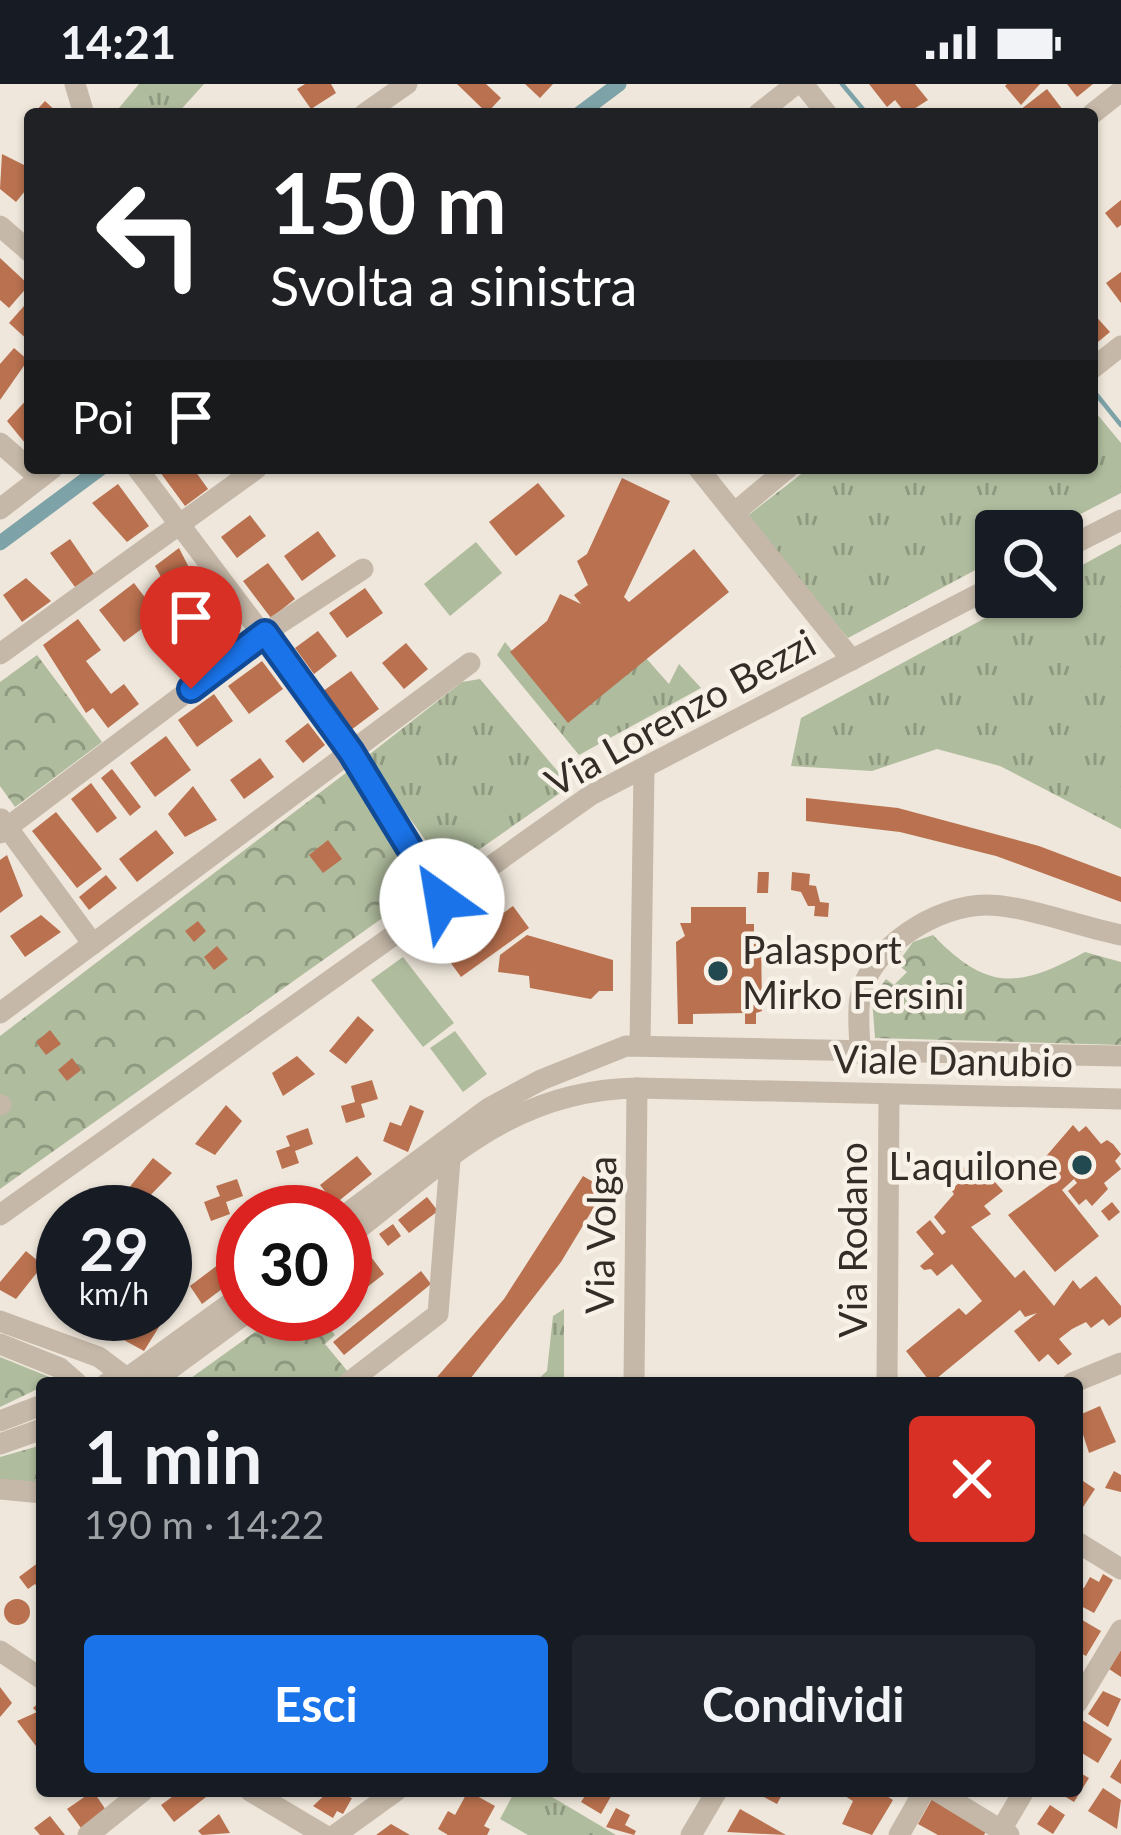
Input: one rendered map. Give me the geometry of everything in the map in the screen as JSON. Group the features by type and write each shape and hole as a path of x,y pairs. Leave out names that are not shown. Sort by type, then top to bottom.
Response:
{"street":[{"path":"373,108 407,84"},
{"path":"766,108 800,84 822,108"},
{"path":"0,226 24,247"},
{"path":"0,509 46,474"},
{"path":"142,474 351,752 442,901"},
{"path":"0,654 249,474"},
{"path":"703,474 852,660"},
{"path":"734,513 781,474"},
{"path":"1083,539 1121,520"},
{"path":"93,944 2,827 265,633 363,569"},
{"name":"Via Lorenzo Bezzi","path":"0,1215 591,794 975,596"},
{"path":"0,1013 470,663"},
{"path":"640,1046 644,769"},
{"path":"860,1054 863,988 896,942 918,926 964,908 992,905 1121,935"},
{"name":"Viale Danubio","path":"372,1195 489,1108 596,1057 640,1046 1121,1056"},
{"path":"739,1049 750,1069 741,1089"},
{"name":"Viale Danubio","path":"783,1052 774,1072 784,1091"},
{"path":"596,1057 592,1073 608,1088"},
{"name":"Viale Danubio","path":"372,1219 530,1106 608,1088 1121,1099"},
{"name":"Via Volga","path":"634,1377 637,1088"},
{"name":"Via Rodano","path":"887,1377 889,1096"},
{"path":"356,1377 438,1314 450,1160"},
{"path":"143,1377 216,1316"},
{"path":"0,1321 99,1357 132,1377"},
{"path":"144,1377 216,1332"},
{"path":"0,1344 60,1368 70,1377"},
{"path":"1083,1379 1121,1363"},
{"path":"0,1421 36,1407"},
{"path":"0,1444 36,1431"},
{"path":"0,1489 36,1492"},
{"path":"1083,1546 1121,1569"},
{"path":"1083,1693 1121,1630"},
{"path":"0,1651 36,1675"},
{"path":"88,1835 136,1797"},
{"path":"260,1797 324,1835"},
{"path":"334,1835 388,1797"},
{"path":"692,1835 714,1797"},
{"path":"899,1835 921,1797"},
{"path":"947,1797 1005,1833 1021,1797"}],"green space":[{"path":"139,84 204,84 182,108 119,108"},
{"path":"1098,415 1121,443 1121,493 1083,513 975,510 975,570 848,638 746,517 801,474 1098,474"},
{"path":"476,542 502,573 450,616 424,584"},
{"path":"1121,544 1121,829 1000,766 937,749 872,771 791,766 801,718 985,618 1083,618 1083,565"},
{"path":"505,642 567,718 645,657 669,684 679,664 701,688 579,755 497,655"},
{"path":"37,655 102,742 15,807 0,786 0,682"},
{"path":"480,679 570,786 457,865 441,862 366,757 462,682"},
{"path":"351,769 419,876 415,895 0,1189 0,1036"},
{"path":"933,935 971,967 1005,978 1041,973 1085,952 1121,962 1121,1045 875,1038 872,998 886,979 894,985 907,972 897,964 913,942"},
{"path":"403,957 454,1023 423,1047 371,980"},
{"path":"455,1031 487,1074 463,1092 430,1048"},
{"path":"564,1309 564,1377 540,1377 547,1371 553,1316"},
{"path":"242,1341 328,1341 325,1344 349,1373 343,1377 192,1377"},
{"path":"0,1357 50,1377 36,1377 36,1390 0,1407"},
{"path":"36,1447 36,1483 0,1479 0,1457"},
{"path":"512,1797 552,1797 616,1835 528,1835 500,1819"}],"building":[{"path":"305,84 331,84 336,93 310,108 297,89"},
{"path":"457,84 486,84 501,98 492,108 482,108"},
{"path":"525,84 553,84 540,98"},
{"path":"869,84 915,84 928,100 915,108 901,108 895,100 887,107"},
{"path":"1007,84 1040,84 1021,105 1005,86"},
{"path":"1067,84 1093,84 1077,97"},
{"path":"1047,89 1061,108 1023,108"},
{"path":"2,154 24,165 24,192 16,202 0,189"},
{"path":"1121,200 1121,225 1117,228 1105,213"},
{"path":"0,258 24,280 24,291 9,308 0,300"},
{"path":"1121,272 1121,303 1106,283"},
{"path":"24,306 24,337 9,323"},
{"path":"1098,319 1110,332 1098,342"},
{"path":"14,348 24,357 24,366 0,400 0,364"},
{"path":"24,403 24,442 7,421"},
{"path":"161,474 197,474 208,489 185,506"},
{"path":"622,478 670,501 624,597 629,602 694,549 729,592 568,723 510,652 547,621 560,594 581,604 574,595 588,585 577,561 587,554"},
{"path":"538,483 565,516 516,556 489,522"},
{"path":"118,484 149,526 127,542 92,503"},
{"path":"250,515 266,536 237,558 221,537"},
{"path":"318,531 336,556 302,581 284,556"},
{"path":"70,539 94,574 75,587 50,553"},
{"path":"179,548 200,589 177,606 155,566"},
{"path":"268,563 295,599 271,618 243,581"},
{"path":"26,578 51,601 22,622 3,595"},
{"path":"134,583 159,616 124,642 99,610"},
{"path":"365,588 383,613 347,638 329,613"},
{"path":"216,598 232,620 198,650 179,624"},
{"path":"78,619 101,650 86,661 111,694 124,684 139,704 108,728 93,708 86,713 43,645"},
{"path":"318,631 337,656 314,674 295,648"},
{"path":"406,643 428,669 404,689 382,663"},
{"path":"262,661 283,689 249,714 228,686"},
{"path":"351,671 379,709 347,733 319,694"},
{"path":"214,694 233,721 197,747 178,720"},
{"path":"308,723 325,745 303,763 285,741"},
{"path":"166,736 191,770 155,797 130,763"},
{"path":"260,758 274,777 244,799 230,780"},
{"path":"112,769 141,807 130,816 101,778"},
{"path":"91,783 117,818 97,833 71,799"},
{"path":"193,786 217,820 185,837 168,814"},
{"path":"806,798 898,808 1039,846 1121,877 1121,902 996,856 900,832 806,821"},
{"path":"56,812 102,869 77,888 32,831"},
{"path":"156,830 174,853 137,882 119,859"},
{"path":"328,840 342,859 323,873 309,855"},
{"path":"7,855 23,896 0,913 0,860"},
{"path":"758,872 769,872 768,893 757,893"},
{"path":"792,872 810,874 809,885 816,886 820,902 829,903 828,917 814,916 815,906 808,906 801,892 791,890"},
{"path":"106,875 117,888 89,910 79,897"},
{"path":"513,906 529,928 461,977 445,955"},
{"name":"Palasport Mirko Fersini","path":"691,907 746,907 746,924 754,924 754,936 761,936 762,1011 756,1013 756,1024 745,1024 745,1013 693,1014 693,1024 678,1024 676,942 685,936 680,923 691,923"},
{"path":"41,915 61,932 25,957 10,936"},
{"path":"198,921 206,931 194,942 185,931"},
{"path":"527,935 613,960 613,991 599,991 591,999 530,988 529,976 498,972 500,955"},
{"path":"217,946 228,959 214,970 204,957"},
{"path":"358,1016 374,1030 346,1064 329,1051"},
{"path":"50,1030 61,1044 46,1055 36,1042"},
{"path":"297,1056 315,1074 283,1096 272,1073"},
{"path":"72,1058 81,1070 67,1081 58,1070"},
{"path":"372,1080 378,1099 361,1104 365,1117 346,1123 341,1106 355,1102 351,1086"},
{"path":"226,1105 242,1121 215,1155 195,1144"},
{"path":"410,1105 424,1111 408,1152 383,1141 390,1122 401,1126"},
{"path":"1073,1125 1079,1132 1086,1126 1101,1144 1107,1140 1113,1144 1121,1154 1115,1161 1121,1169 1104,1183 1108,1189 1092,1206 1086,1199 1079,1205 1068,1191 1077,1183 1074,1179 1062,1190 1099,1236 1055,1272 1008,1215 1057,1180 1042,1161"},
{"path":"308,1128 313,1144 295,1151 299,1163 282,1169 276,1151 290,1146 286,1136"},
{"path":"357,1156 372,1174 358,1185 320,1185"},
{"path":"153,1158 172,1173 160,1185 131,1185"},
{"path":"974,1159 1003,1191 984,1206 991,1214 971,1227 1015,1278 1024,1270 1054,1306 1073,1280 1080,1289 1096,1276 1121,1306 1121,1317 1109,1326 1103,1319 1091,1328 1086,1322 1059,1339 1072,1354 1058,1365 1048,1354 1039,1362 1014,1331 1037,1313 1025,1317 1020,1310 938,1377 926,1377 906,1351 959,1308 966,1315 982,1301 952,1264 937,1276 920,1266 934,1254 916,1232 930,1220 942,1235 946,1232 934,1217 954,1194 951,1190 967,1176 961,1170"},
{"path":"583,1176 605,1189 561,1262 472,1377 437,1377 504,1299"},
{"path":"427,1197 438,1211 409,1233 398,1220"},
{"path":"216,1198 216,1219 211,1221 204,1202"},
{"path":"1112,1202 1120,1212 1109,1221 1101,1211"},
{"path":"393,1224 401,1236 388,1246 379,1234"},
{"path":"26,1251 36,1259 36,1274 16,1299 0,1290 0,1282"},
{"path":"372,1258 384,1274 372,1283"},
{"path":"216,1266 216,1294 202,1304 192,1284"},
{"path":"421,1271 431,1284 372,1332 372,1311"},
{"path":"126,1341 150,1341 144,1351"},
{"path":"334,1341 361,1341 344,1355"},
{"path":"1100,1406 1116,1442 1089,1453 1083,1413"},
{"path":"1114,1471 1121,1475 1121,1492 1105,1488"},
{"path":"1083,1481 1095,1489 1083,1507"},
{"path":"36,1564 36,1585 28,1589 19,1577"},
{"path":"1103,1574 1113,1580 1094,1613 1083,1607 1083,1587 1090,1577 1099,1582"},
{"path":"17,1599 30,1612 17,1625 4,1612"},
{"path":"1083,1620 1101,1631 1083,1654"},
{"path":"1121,1650 1121,1677 1109,1669"},
{"path":"0,1687 12,1703 0,1717"},
{"path":"1103,1691 1121,1699 1108,1727 1088,1714"},
{"path":"36,1712 36,1746 17,1721"},
{"path":"1083,1721 1112,1739 1098,1763 1083,1754"},
{"path":"1121,1759 1121,1784 1110,1777"},
{"path":"1103,1788 1121,1800 1117,1829 1088,1811"},
{"path":"84,1797 97,1797 106,1810 81,1828 67,1809"},
{"path":"172,1797 206,1797 174,1822 161,1805"},
{"path":"323,1797 352,1798 343,1814 337,1811 333,1818 313,1806"},
{"path":"465,1797 479,1797 495,1806 484,1826 490,1829 487,1835 448,1835 438,1829 448,1811 455,1815"},
{"path":"584,1797 611,1797 601,1814 581,1802"},
{"path":"847,1797 893,1800 872,1835 842,1824 853,1801"},
{"path":"932,1799 987,1830 984,1835 938,1835 918,1824"},
{"path":"1050,1805 1065,1815 1053,1834 1037,1824"},
{"path":"616,1808 630,1815 625,1825 636,1831 634,1835 606,1827"},
{"path":"740,1809 786,1835 727,1832"},
{"path":"219,1814 230,1833 202,1835 198,1831"},
{"path":"50,1816 65,1835 40,1835 34,1828"},
{"path":"391,1824 410,1835 376,1835"}],"waterway":[{"path":"587,108 619,84"},
{"path":"842,84 862,108"},
{"path":"1098,396 1121,425"},
{"path":"0,543 93,474"}],"place":[{"name":"Palasport Mirko Fersini","path":"718,971"},
{"name":"L'aquilone","path":"1082,1165"}],"route":[{"path":"191,689 265,633 351,752 442,901"}]}
